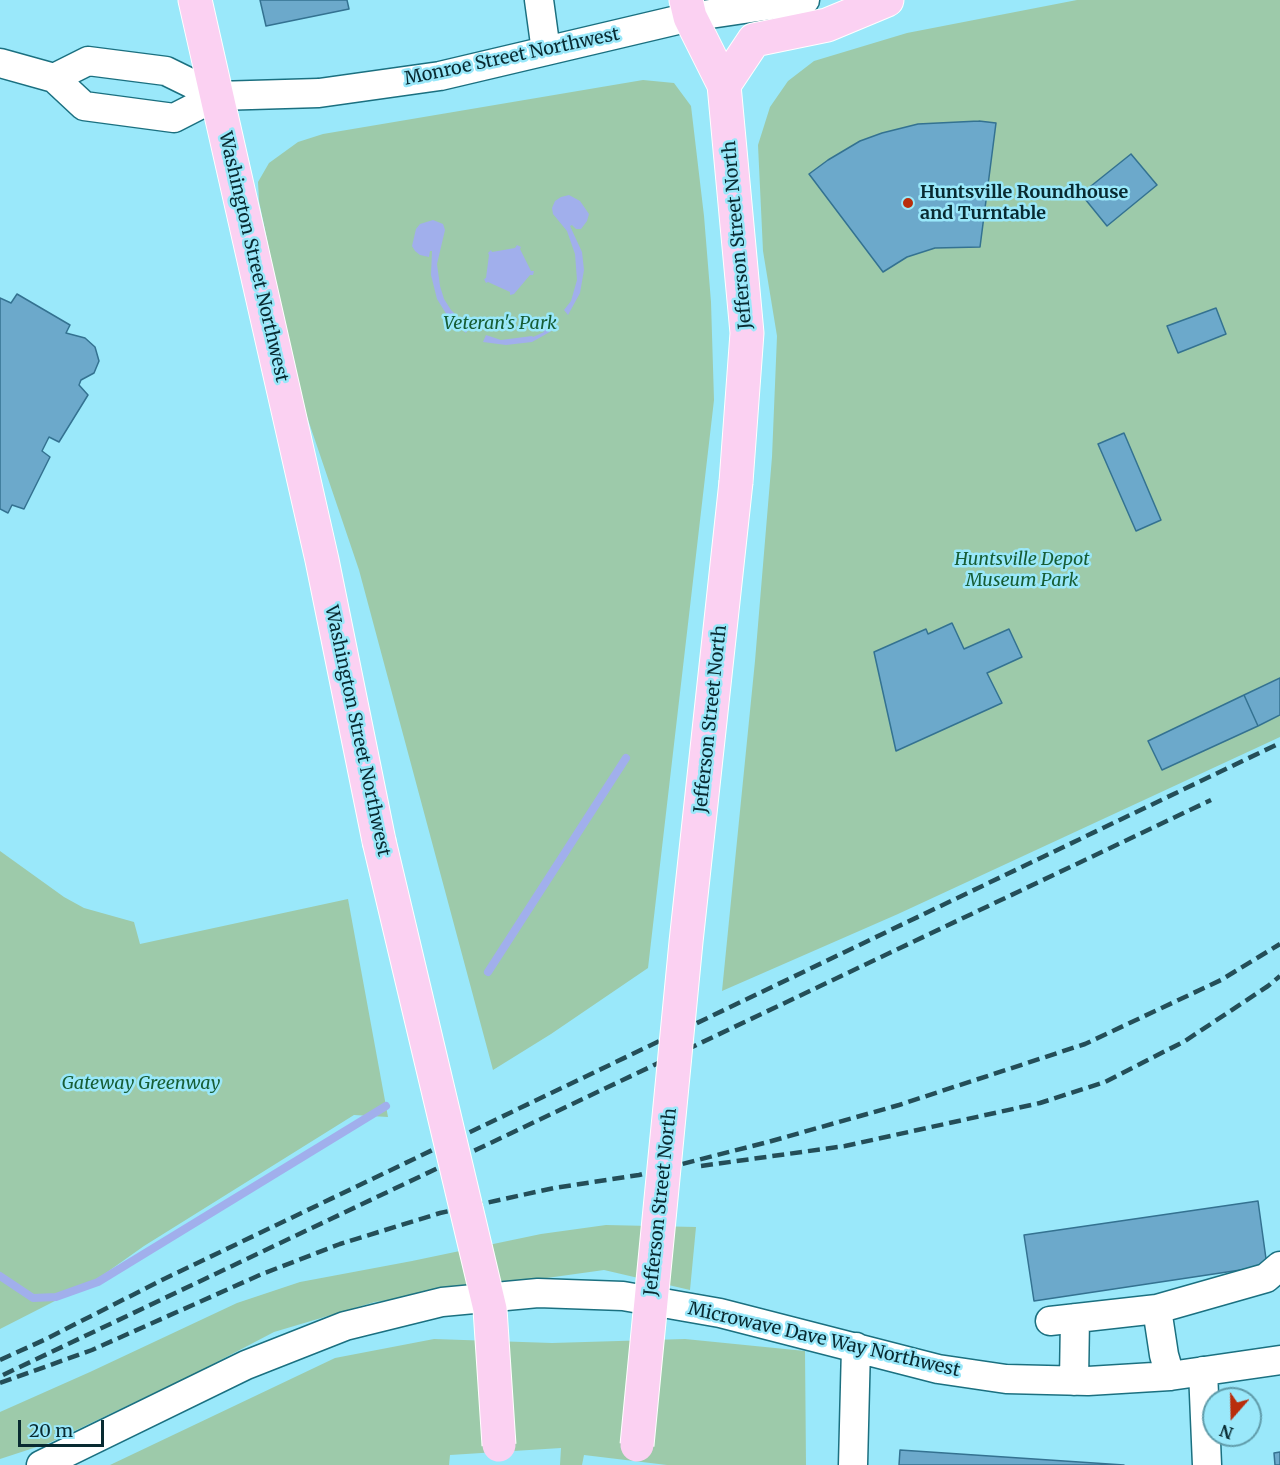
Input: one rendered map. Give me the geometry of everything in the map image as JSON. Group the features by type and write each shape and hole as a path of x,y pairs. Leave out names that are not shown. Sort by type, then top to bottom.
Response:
{"main road":[{"name":"Washington Street Northwest","path":"195,0 322,560 379,841 490,1309 498,1455"},
{"path":"724,86 754,40 826,25 887,0"},
{"name":"Jefferson Street North","path":"636,1455 688,930 736,483 747,333 724,86 688,8"}],"street":[{"path":"538,0 546,51"},
{"name":"Monroe Street Northwest","path":"1,64 54,78 84,106 174,118 217,96 319,93 440,76 546,51 688,8 805,0"},
{"name":"Monroe Street Northwest","path":"54,78 88,61 166,71 217,96"},
{"path":"1074,1381 1062,1320 1157,1309 1266,1278 1280,1266"},
{"name":"Microwave Dave Way Northwest","path":"41,1465 246,1365 345,1326 442,1302 538,1293 623,1296 720,1313 938,1369 1006,1379 1074,1381 1170,1376 1280,1360"},
{"path":"1157,1309 1164,1355 1170,1376"},
{"path":"853,1465 856,1347"},
{"path":"1203,1371 1207,1465"}],"green space":[{"name":"Huntsville Depot Museum Park","path":"1077,0 1280,0 1280,737 898,914 722,991 755,661 772,457 777,336 763,251 758,145 770,107 788,81 814,61 907,33"},
{"name":"Veteran's Park","path":"643,80 674,83 691,106 711,302 714,400 648,968 551,1034 493,1070 359,570 298,390 259,201 258,182 269,163 298,142 323,134"},
{"name":"Gateway Greenway","path":"0,851 64,897 84,908 134,922 140,944 348,899 388,1117 354,1115 144,1246 96,1280 0,1329"},
{"path":"606,1225 696,1227 690,1290 604,1270 375,1302 274,1332 192,1375 49,1443 0,1459 0,1412 237,1303 300,1282 541,1234"},
{"path":"434,1339 552,1343 685,1339 805,1351 806,1465 667,1465 584,1455 582,1465 560,1465 561,1448 450,1455 449,1465 110,1465 335,1358"}],"water":[{"path":"569,195 580,201 589,214 581,229 570,226 582,252 584,270 580,293 568,315 564,310 571,301 577,280 575,254 567,231 553,214 552,208 555,201"},
{"path":"433,220 443,224 445,230 437,264 440,286 451,310 469,328 466,333 450,320 437,299 431,275 432,251 429,257 420,255 412,246 416,229 420,224"},
{"path":"517,245 521,247 531,271 534,271 533,275 530,275 514,294 510,295 510,292 486,283 484,279 486,278 488,253 491,250 492,252 515,248"},
{"path":"551,324 555,329 532,342 506,345 483,342 486,335 501,340 533,337 544,332 543,330"}],"building":[{"path":"260,0 347,0 349,9 266,26"},
{"name":"Huntsville Roundhouse and Turntable","path":"979,121 996,123 980,247 935,248 907,257 883,272 809,174 860,141 882,133 918,124"},
{"path":"1131,154 1157,185 1107,226 1081,194"},
{"path":"17,294 70,325 66,333 85,338 95,347 99,361 94,373 81,380 79,385 88,395 59,442 49,437 42,451 50,457 24,509 12,505 8,513 0,509 0,298 11,303"},
{"path":"1216,308 1226,334 1178,353 1167,326"},
{"path":"1124,433 1161,520 1136,531 1098,444"},
{"path":"952,623 964,649 1009,629 1022,657 987,673 1002,703 896,751 874,652 926,629 928,634"},
{"path":"1280,678 1280,715 1258,726 1244,695"},
{"path":"1244,695 1258,726 1162,770 1148,741"},
{"path":"1258,1201 1267,1266 1034,1301 1024,1235"},
{"path":"900,1450 1124,1465 899,1465"},
{"path":"1280,1452 1280,1465 1275,1465 1274,1453"}],"waterway":[{"path":"488,972 626,758"},
{"path":"0,1276 33,1298 56,1297 98,1282 386,1106"}],"railway":[{"path":"0,1360 1280,743"},
{"path":"3,1375 1211,800"},
{"path":"0,1383 92,1350 262,1274 340,1244 440,1213 554,1188 639,1175 768,1142 899,1105 1085,1044 1221,980 1280,944"},
{"path":"701,1166 845,1146 1040,1103 1105,1082 1185,1041 1280,976"}],"place":[{"name":"Huntsville Roundhouse and Turntable","path":"908,203"}]}
